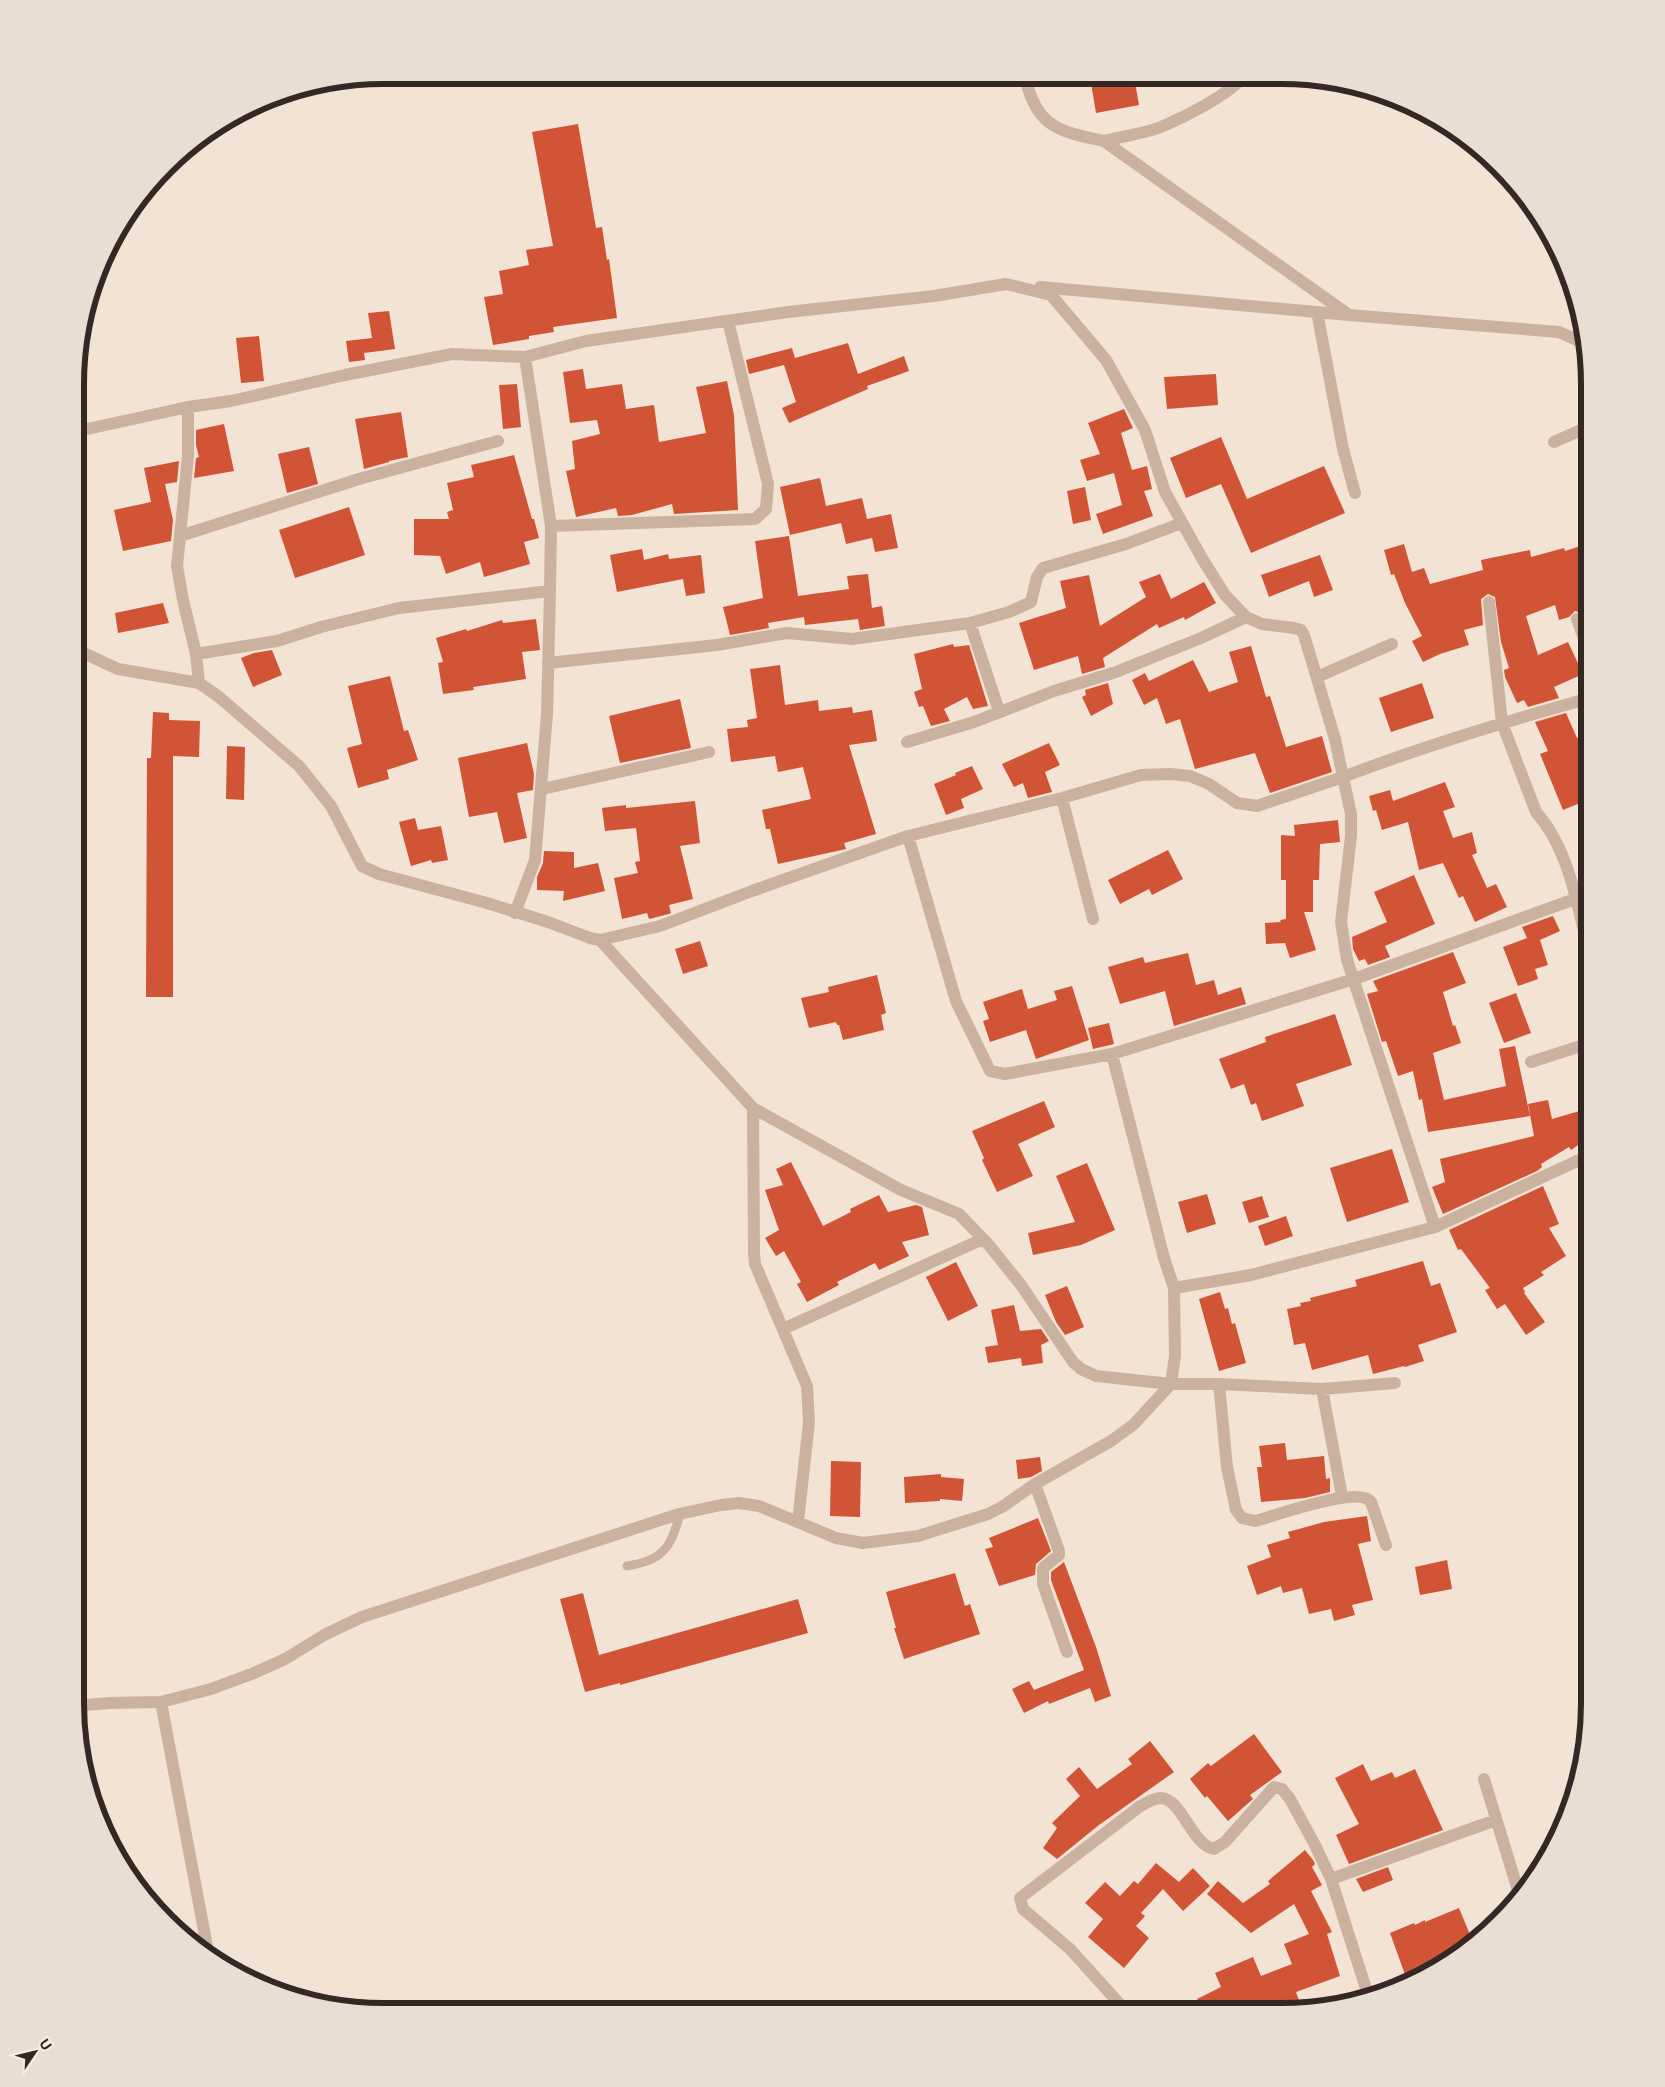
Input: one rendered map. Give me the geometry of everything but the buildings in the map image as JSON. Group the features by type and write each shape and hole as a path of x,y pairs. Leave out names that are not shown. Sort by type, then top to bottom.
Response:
{"street":[{"path":"1027,84 1030,98 1036,110 1051,126 1104,141 1349,315"},
{"path":"1104,141 1159,128 1204,105 1237,84"},
{"path":"84,430 188,407 231,401 345,374 452,354 525,356 586,341 728,321 934,296 1006,284 1559,332 1579,342"},
{"path":"1006,284 1051,295 1106,360 1145,430 1165,492 1202,560 1225,595 1246,617 1262,624 1301,630 1308,644 1335,740 1350,814 1351,836 1341,922 1347,960 1435,1227"},
{"path":"1317,312 1342,449 1355,493"},
{"path":"551,526 755,519 766,509 768,484 728,321"},
{"path":"515,913 535,860 547,714 550,590 551,526 525,356"},
{"path":"188,407 188,456 177,566 182,600 196,654 199,684"},
{"path":"1554,442 1581,430"},
{"path":"180,536 358,479 498,441"},
{"path":"548,663 717,645 787,633 852,639 970,623 1009,612 1031,602 1037,577 1044,568 1126,544 1182,523"},
{"path":"196,654 278,641 320,627 399,608 550,590"},
{"path":"1489,602 1502,723 1536,812 1543,820 1562,853 1581,921"},
{"path":"907,742 974,722 1054,691 1116,672 1201,638 1246,617"},
{"path":"1577,619 1581,630"},
{"path":"970,623 999,712"},
{"path":"1317,677 1392,644"},
{"path":"84,653 118,669 199,684 219,697 298,766 331,806 362,866 379,874 548,922 600,940 660,926 752,891 908,836 1062,798 1141,775 1171,774 1190,776 1209,784 1237,803 1257,806 1376,764 1502,723 1581,701"},
{"path":"542,789 709,752"},
{"path":"1062,798 1093,919"},
{"path":"908,836 956,1000 990,1070 1005,1074 1112,1054 1354,980 1575,899"},
{"path":"600,940 753,1108 901,1190 955,1212 983,1239 1021,1285 1073,1362 1081,1370 1096,1376 1173,1378 1218,1384 1322,1389 1395,1383"},
{"path":"1531,1062 1581,1046"},
{"path":"84,1705 161,1702 211,1688 254,1674 326,1634 362,1617 481,1576 679,1514 721,1505 739,1503 759,1506 836,1538 864,1543 918,1536 988,1514 1002,1507 1035,1484 1111,1441 1126,1431 1156,1403 1173,1378 1175,1356 1174,1288 1164,1258 1112,1054"},
{"path":"753,1108 754,1253 759,1275 807,1386 809,1422 798,1521"},
{"path":"1174,1288 1251,1275 1435,1227 1581,1159"},
{"path":"783,1329 983,1239"},
{"path":"1218,1384 1227,1467 1236,1510 1242,1518 1255,1521 1342,1496 1369,1498 1386,1545"},
{"path":"1322,1389 1342,1496"},
{"path":"1035,1484 1059,1551 1059,1555 1042,1568 1042,1572 1043,1584 1067,1652"},
{"path":"161,1702 207,1945"},
{"path":"1484,1779 1517,1888"},
{"path":"1119,2003 1070,1949 1023,1909 1020,1898 1152,1799 1162,1798 1171,1801 1201,1841 1208,1848 1214,1849 1225,1842 1266,1793 1274,1787 1282,1789 1290,1799 1315,1846 1330,1879 1367,1991"},
{"path":"1330,1879 1496,1820"}],"lane":[{"path":"627,1566 641,1564 662,1553 672,1542 679,1514"}]}
